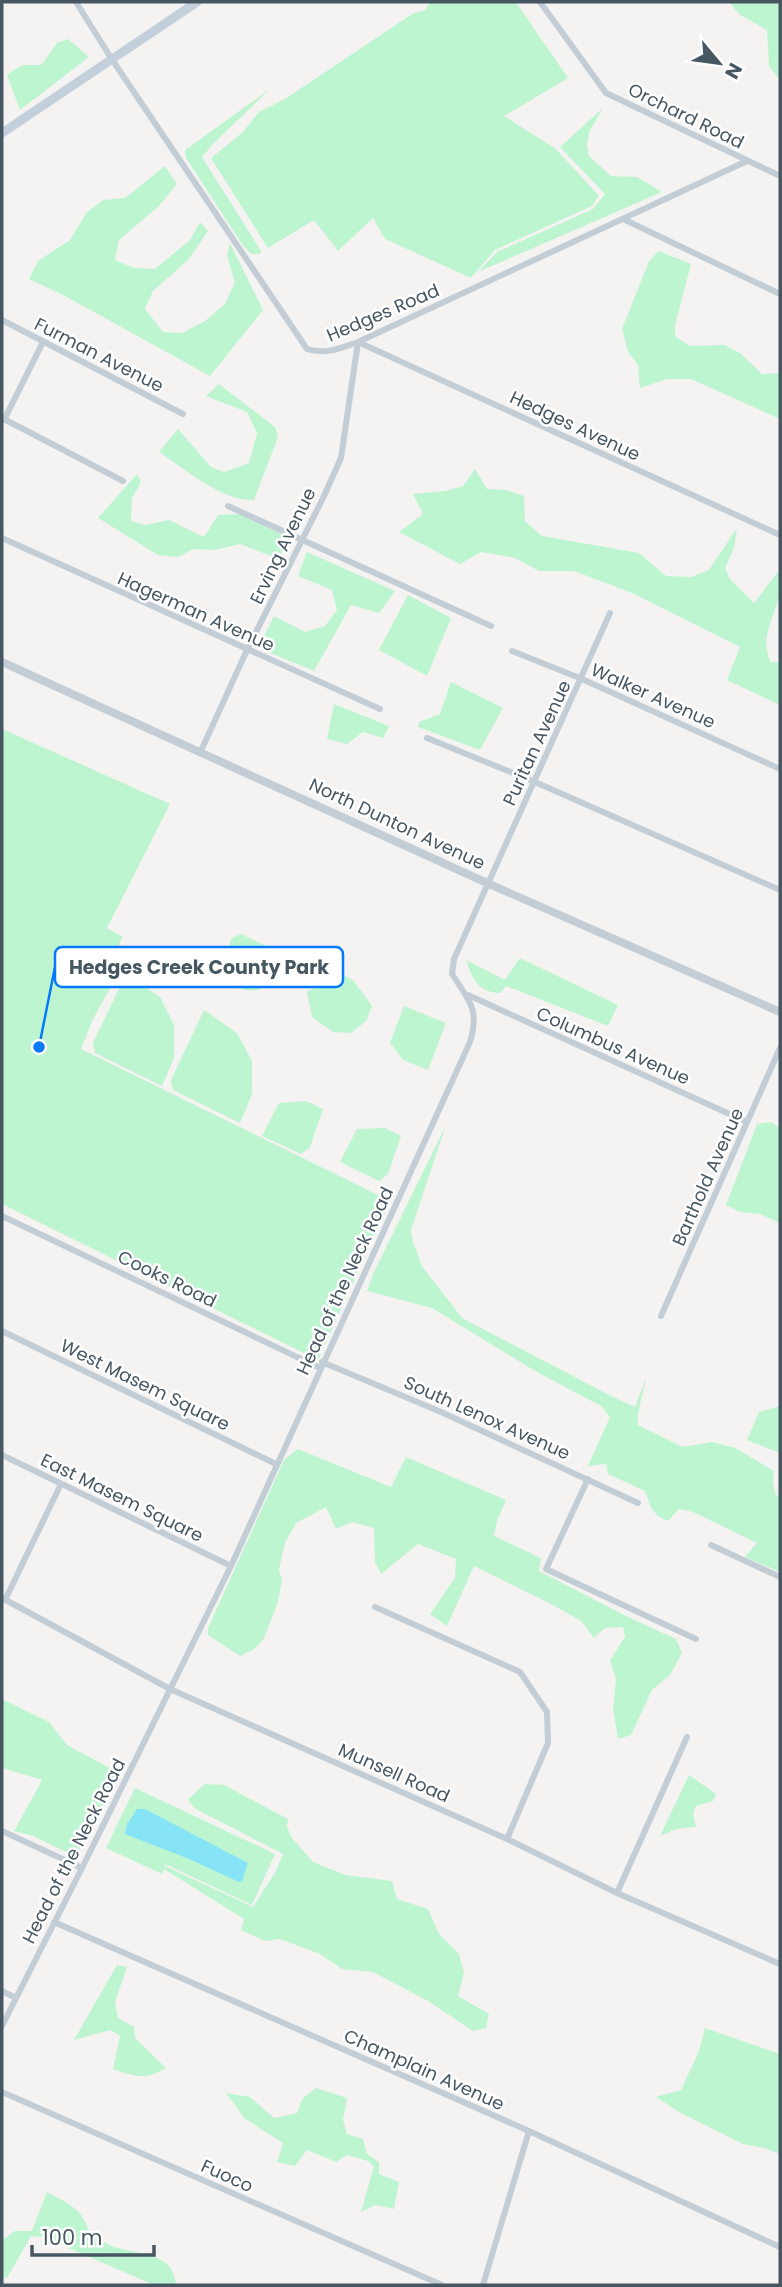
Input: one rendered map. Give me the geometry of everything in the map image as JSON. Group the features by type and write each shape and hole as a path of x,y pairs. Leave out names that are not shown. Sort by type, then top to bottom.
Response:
{"main road":[{"path":"2,133 197,2"}],"street":[{"name":"Hedges Road","path":"76,2 307,349 326,352 358,342 747,161"},
{"name":"Orchard Road","path":"540,2 606,93 780,176"},
{"path":"623,219 780,294"},
{"name":"Furman Avenue","path":"2,320 183,414"},
{"path":"43,342 3,419 123,481"},
{"name":"Hedges Avenue","path":"358,342 780,535"},
{"name":"Erving Avenue","path":"200,753 341,458 358,342"},
{"path":"228,506 491,626"},
{"name":"Hagerman Avenue","path":"2,538 380,709"},
{"name":"Puritan Avenue","path":"487,883 610,613"},
{"name":"Walker Avenue","path":"512,651 582,679 780,769"},
{"name":"North Dunton Avenue","path":"2,662 487,883 780,1012"},
{"path":"426,738 535,782 780,890"},
{"name":"Head of the Neck Road","path":"2,2026 231,1566 470,1042 474,1011 468,995 452,974 454,959 487,883"},
{"name":"Columbus Avenue","path":"468,995 747,1122"},
{"name":"Barthold Avenue","path":"661,1317 780,1048"},
{"name":"Cooks Road","path":"2,1216 321,1365"},
{"name":"West Masem Square","path":"2,1331 276,1464"},
{"name":"South Lenox Avenue","path":"321,1365 441,1412 638,1503"},
{"name":"East Masem Square","path":"2,1455 231,1566"},
{"path":"588,1479 546,1569 696,1639"},
{"path":"3,1599 61,1484"},
{"path":"711,1545 780,1577"},
{"name":"Munsell Road","path":"3,1599 170,1689 507,1839 617,1893 780,1964"},
{"path":"375,1606 520,1672 547,1712 548,1743 507,1839"},
{"path":"617,1893 687,1737"},
{"path":"2,1831 82,1868"},
{"name":"Champlain Avenue","path":"54,1922 529,2132 780,2247"},
{"path":"2,1991 16,1998"},
{"name":"Fuoco","path":"2,2092 442,2285"},
{"path":"483,2285 529,2132"}],"green space":[{"path":"430,2 516,2 568,78 504,116 556,149 599,196 592,206 495,250 471,278 385,239 373,218 338,251 314,220 268,248 211,158 243,132 259,112 285,99 412,14 425,10"},
{"path":"729,2 780,2 780,80 769,66 767,30 740,15"},
{"path":"68,39 89,57 20,110 7,75 22,65 41,65 57,43"},
{"path":"270,89 202,157 261,251 260,254 251,254 186,158 185,150"},
{"path":"603,108 589,132 589,156 611,176 637,177 662,192 478,272 497,252 593,209 605,194 560,147"},
{"path":"165,166 177,184 158,207 119,240 115,260 134,268 155,269 190,240 200,222 208,231 188,260 153,291 145,309 163,332 182,333 205,321 225,304 235,282 227,256 230,243 263,310 210,376 29,279 38,261 70,240 87,212 103,200 125,198"},
{"path":"659,251 691,264 675,325 675,336 690,346 725,345 740,353 762,374 780,371 780,419 691,379 667,379 640,388 638,365 628,352 622,329 649,261"},
{"path":"219,384 275,427 278,437 254,500 230,496 217,490 159,452 178,429 211,467 224,472 249,463 257,433 247,412 206,396"},
{"path":"475,469 487,489 506,490 524,496 525,521 542,536 639,553 666,576 691,577 709,570 737,528 734,548 725,568 730,579 754,603 780,569 780,594 766,645 771,662 780,662 780,705 727,680 740,647 632,593 574,571 539,571 515,558 481,552 460,564 399,532 423,514 413,494 463,486"},
{"path":"137,474 141,482 132,498 131,521 145,525 169,520 204,537 218,515 240,514 293,540 276,558 240,544 215,550 193,549 178,557 158,555 98,518"},
{"path":"307,552 395,591 379,613 351,605 314,671 258,648 274,616 305,632 325,626 337,610 332,590 298,576"},
{"path":"408,595 451,618 427,676 379,650"},
{"path":"451,682 503,708 480,750 418,727 419,722 440,714"},
{"path":"334,704 389,726 383,738 363,732 347,744 327,739"},
{"path":"2,729 170,804 107,928 123,937 119,944 120,958 113,983 93,1019 81,1049 390,1201 318,1360 2,1204"},
{"path":"241,934 284,955 272,979 258,990 241,989 216,977 232,938"},
{"path":"520,958 618,1005 608,1026 506,986 500,993 487,990 477,983 466,960 505,980"},
{"path":"340,973 353,980 372,1006 366,1021 351,1033 333,1032 312,1017 307,992"},
{"path":"126,974 160,997 174,1025 174,1058 162,1086 95,1053 93,1043"},
{"path":"404,1006 446,1023 428,1070 403,1060 390,1043"},
{"path":"204,1010 237,1033 252,1061 252,1094 240,1123 173,1090 171,1080"},
{"path":"306,1101 323,1109 310,1147 301,1154 262,1136 279,1103"},
{"path":"771,1122 780,1128 780,1223 760,1214 740,1212 726,1205 757,1124"},
{"path":"446,1125 411,1230 422,1266 462,1318 611,1396 635,1407 646,1378 638,1425 683,1447 712,1442 735,1448 774,1471 773,1483 776,1495 780,1497 780,1572 745,1557 757,1543 693,1512 679,1509 668,1521 663,1519 652,1509 645,1491 608,1474 606,1464 588,1466 610,1417 601,1406 535,1371 432,1308 367,1291"},
{"path":"385,1128 401,1136 388,1174 379,1181 340,1162 357,1129"},
{"path":"780,1406 780,1453 747,1440 759,1412"},
{"path":"298,1449 391,1487 406,1457 506,1500 494,1536 541,1558 539,1571 676,1639 682,1653 670,1675 652,1690 631,1735 618,1739 613,1708 616,1679 610,1660 625,1637 623,1627 605,1628 594,1638 581,1621 474,1566 447,1626 430,1614 455,1578 456,1559 418,1544 381,1574 375,1562 374,1528 352,1522 336,1529 326,1507 296,1523 285,1543 279,1569 282,1581 277,1605 263,1640 253,1650 240,1656 208,1635 208,1628 284,1460"},
{"path":"2,1699 49,1722 67,1745 119,1773 78,1852 70,1854 33,1836 14,1831 42,1780 2,1768"},
{"path":"689,1775 716,1794 713,1801 696,1806 693,1813 696,1827 676,1829 660,1836"},
{"path":"205,1784 224,1785 288,1819 287,1827 292,1838 313,1862 345,1875 392,1881 397,1899 428,1909 439,1934 459,1954 464,1973 458,1996 489,2014 486,2028 473,2031 428,2001 373,1972 342,1969 320,1954 280,1939 265,1941 241,1930 244,1919 164,1869 162,1874 106,1848 135,1788 275,1854 252,1905 165,1864 253,1907 276,1871 283,1854 194,1808 188,1799"},
{"path":"117,1965 127,1967 115,2002 118,2018 134,2027 135,2038 166,2068 152,2075 134,2075 113,2069 120,2036 110,2030 74,2040"},
{"path":"705,2028 780,2054 780,2154 743,2144 679,2112 656,2097 681,2090 699,2051"},
{"path":"316,2088 347,2098 343,2120 347,2134 363,2139 367,2154 379,2162 379,2174 399,2182 394,2209 375,2205 361,2212 374,2166 368,2161 347,2155 336,2162 307,2150 295,2166 277,2162 283,2143 244,2118 226,2093 250,2097 274,2118 297,2113 303,2098"},
{"path":"47,2192 73,2207 82,2217 89,2232 107,2243 163,2261 174,2275 176,2285 154,2285 43,2237 31,2236 7,2278 2,2277 2,2240 15,2231 32,2231"}],"water":[{"path":"137,1809 145,1809 248,1863 242,1881 125,1834 127,1824"}],"place":[{"name":"Hedges Creek County Park","path":"39,1047"}]}
